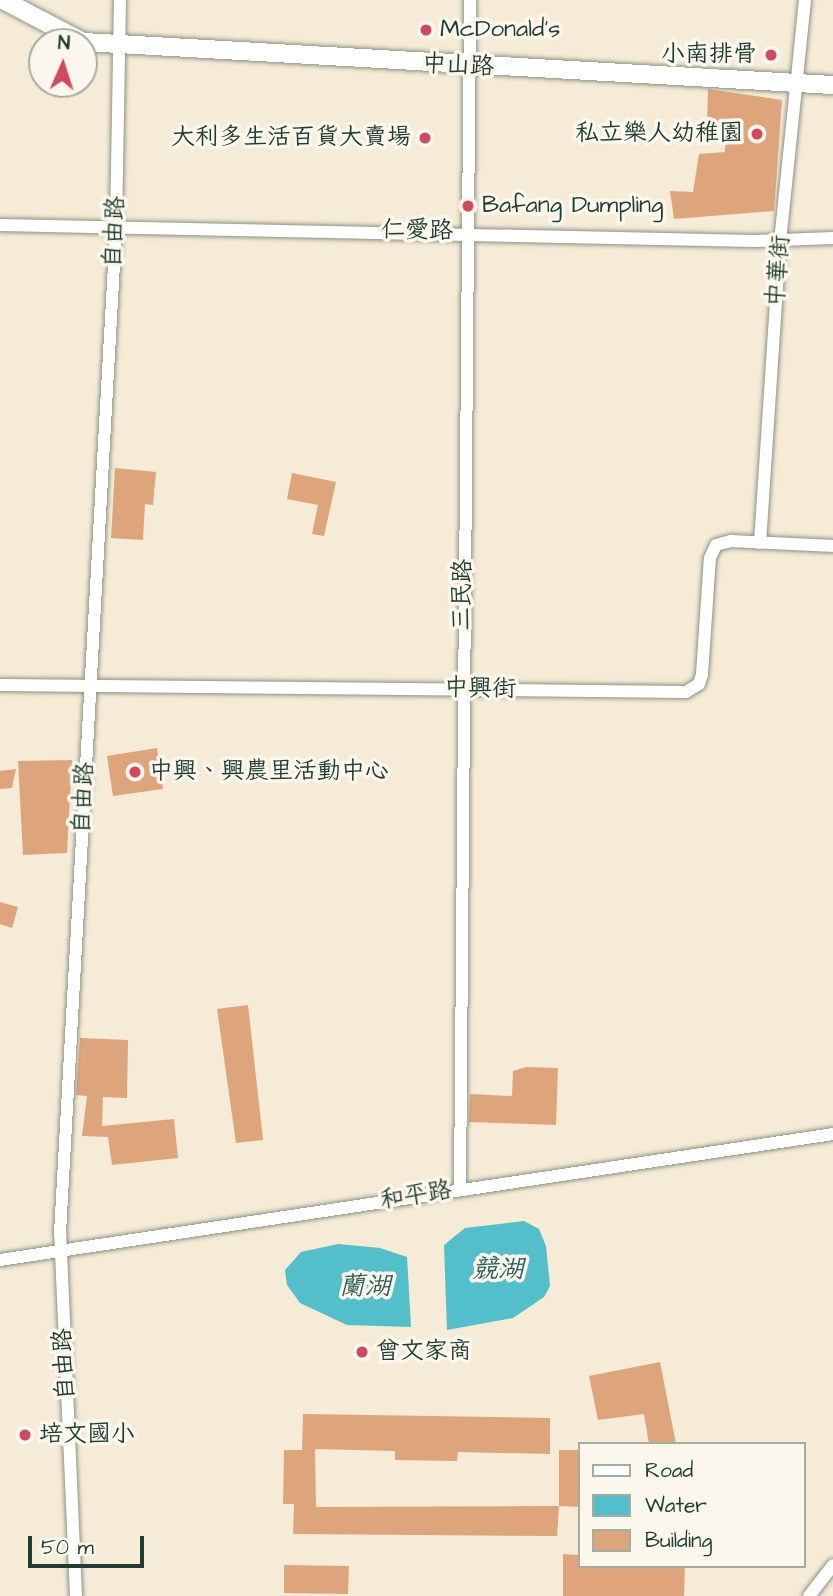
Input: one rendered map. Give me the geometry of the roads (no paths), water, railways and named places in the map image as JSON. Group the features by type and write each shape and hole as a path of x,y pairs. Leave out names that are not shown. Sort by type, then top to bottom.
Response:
{"main road":[{"name":"中山路","path":"3,0 56,28"},
{"name":"中山路","path":"98,44 122,48 833,85"}],"street":[{"name":"自由路","path":"76,1596 61,1250 116,227 122,48 120,0"},
{"name":"三民路","path":"460,1189 464,232 466,67 470,0"},
{"name":"中華街","path":"760,542 780,242 805,0"},
{"name":"仁愛路","path":"0,225 464,232 780,242 833,238"},
{"name":"中興街","path":"0,685 694,690 702,674 712,550 723,542 833,546"},
{"name":"和平路","path":"0,1260 833,1134"},
{"path":"810,1596 833,1565"}],"water":[{"name":"競湖","path":"524,1221 539,1229 546,1246 550,1286 544,1297 513,1318 447,1330 444,1245 465,1228"},
{"name":"蘭湖","path":"338,1244 380,1248 407,1257 411,1327 347,1325 300,1303 287,1285 285,1270 301,1252"}],"place":[{"name":"McDonald's","path":"426,30"},
{"name":"小南排骨","path":"771,55"},
{"name":"私立樂人幼稚園","path":"757,134"},
{"name":"大利多生活百貨大賣場","path":"425,138"},
{"name":"Bafang Dumpling","path":"468,206"},
{"name":"中興、興農里活動中心","path":"135,772"},
{"name":"曾文家商","path":"362,1352"},
{"name":"培文國小","path":"25,1435"}]}
